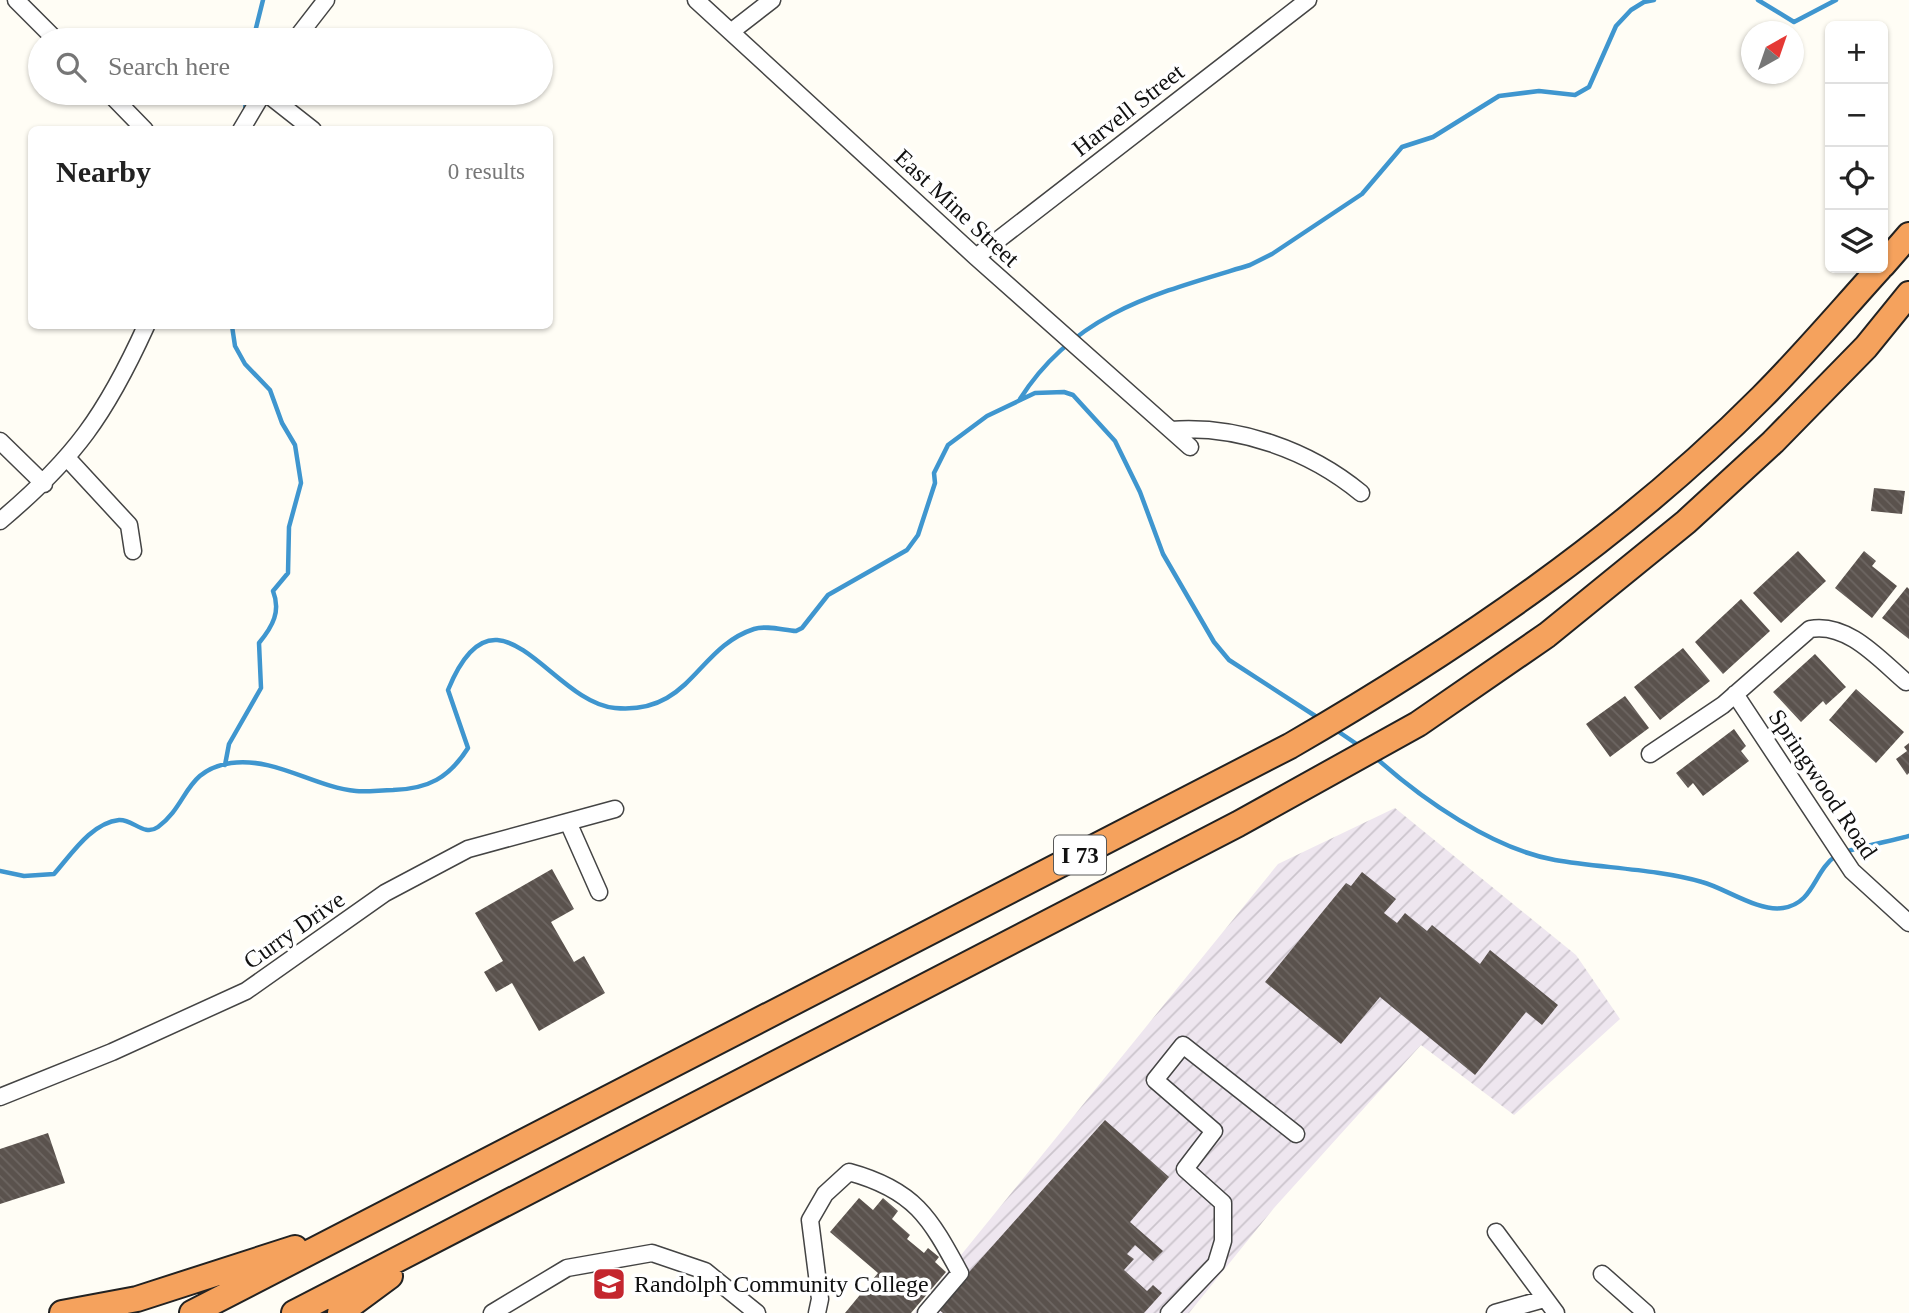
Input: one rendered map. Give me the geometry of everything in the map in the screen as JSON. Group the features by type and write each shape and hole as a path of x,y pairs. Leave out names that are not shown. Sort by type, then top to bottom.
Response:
{"highway":[{"name":"I 73","path":"1888,258 1909,234"},
{"name":"I 73","path":"192,1313 1290,746 1397,684 1579,556 1681,472 1761,398 1875,273"},
{"name":"I 73","path":"294,1313 1238,824 1418,724 1547,635 1686,522 1773,442 1857,357 1909,294"},
{"path":"62,1313 137,1299 362,1226"},
{"path":"340,1313 426,1245"}],"street":[{"path":"16,0 44,28"},
{"path":"304,28 326,0"},
{"name":"East Mine Street","path":"696,0 976,257 1190,447"},
{"path":"732,31 772,0"},
{"name":"Harvell Street","path":"976,257 1308,0"},
{"path":"120,105 141,126"},
{"path":"244,126 257,105"},
{"path":"281,105 308,126"},
{"path":"0,521 44,484 68,459 121,380 145,329"},
{"path":"1171,430 1205,428 1262,440 1319,463 1361,493"},
{"path":"0,441 44,484"},
{"path":"68,459 130,525 133,551"},
{"path":"1650,754 1735,694 1799,636 1822,627 1834,629 1862,645 1906,682"},
{"name":"Springwood Road","path":"1735,694 1852,871 1909,923"},
{"name":"Curry Drive","path":"0,1097 112,1052 246,991 385,893 468,849 615,808"},
{"path":"568,822 599,892"},
{"path":"1169,1313 1216,1264 1223,1241 1223,1203 1185,1169 1214,1131 1155,1080 1184,1045 1296,1134"},
{"path":"817,1313 820,1299 810,1220 825,1194 849,1172 891,1188 925,1213 948,1246 960,1273 926,1313"},
{"path":"1496,1232 1556,1313"},
{"path":"494,1312 567,1268 652,1253 705,1271 757,1313"},
{"path":"1602,1274 1646,1313"},
{"path":"1495,1313 1544,1299"}],"shaded area":[{"path":"1395,808 1576,955 1620,1019 1514,1115 1421,1045 1274,1208 1189,1313 914,1313 1278,864"}],"building":[{"path":"1874,488 1905,491 1902,514 1871,511"},
{"path":"1798,551 1826,581 1781,623 1753,593"},
{"path":"1864,551 1876,561 1872,566 1897,586 1872,618 1835,588"},
{"path":"1907,587 1909,589 1909,639 1882,618"},
{"path":"1741,599 1770,631 1723,674 1695,642"},
{"path":"1683,648 1710,681 1660,720 1634,687"},
{"path":"1815,654 1846,687 1826,705 1823,701 1801,722 1773,692"},
{"path":"1856,689 1904,732 1876,763 1829,720"},
{"path":"1625,696 1649,728 1610,757 1586,724"},
{"path":"1734,729 1746,746 1741,751 1749,761 1703,796 1693,783 1688,788 1676,773"},
{"path":"1909,743 1907,775 1896,759 1907,751 1904,747"},
{"path":"552,869 574,909 551,922 574,962 584,956 605,993 539,1031 512,983 496,992 484,972 503,961 475,913"},
{"path":"1362,872 1396,899 1384,913 1397,923 1405,913 1427,931 1432,925 1480,964 1490,950 1558,1005 1542,1025 1526,1012 1475,1075 1380,997 1341,1044 1265,982 1346,883 1351,886"},
{"path":"1105,1120 1169,1177 1130,1222 1163,1251 1153,1261 1135,1245 1127,1254 1134,1259 1124,1270 1147,1291 1153,1285 1162,1293 1144,1313 943,1313 937,1308"},
{"path":"48,1133 65,1183 0,1204 0,1149"},
{"path":"859,1198 873,1210 883,1198 898,1211 892,1219 910,1235 907,1239 924,1253 928,1248 939,1257 935,1262 946,1272 911,1313 845,1313 878,1273 830,1232"}],"waterway":[{"path":"256,28 263,0"},
{"path":"1020,399 1042,369 1066,345 1093,326 1151,297 1250,265 1272,254 1362,194 1402,147 1433,137 1499,96 1539,91 1575,95 1589,87 1616,26 1631,10 1644,2 1654,0"},
{"path":"1758,0 1794,22 1836,0"},
{"path":"245,105 245,113"},
{"path":"225,765 229,744 261,688 259,643 268,631 276,612 273,591 288,573 289,527 301,483 295,445 282,423 270,390 245,364 235,346 232,329"},
{"path":"0,871 24,876 54,874 82,841 109,822 124,820 143,829 153,830 168,818 195,780 216,767 231,763 263,764 356,791 405,789 436,780 453,767 468,748 448,690 467,656 486,641 505,642 526,652 591,701 615,708 640,707 661,701 677,691 718,650 734,638 759,628 796,631 802,628 828,595 907,550 918,535 935,483 934,473 948,445 987,416 1035,393 1064,392 1073,395 1115,441 1140,492 1163,554 1214,642 1229,660 1320,719"},
{"path":"1336,730 1361,747"},
{"path":"1376,758 1437,806 1507,845 1555,860 1685,878 1773,908 1794,905 1802,900 1823,869 1837,855 1909,836"}],"place":[{"name":"Randolph Community College","path":"609,1284"}]}
